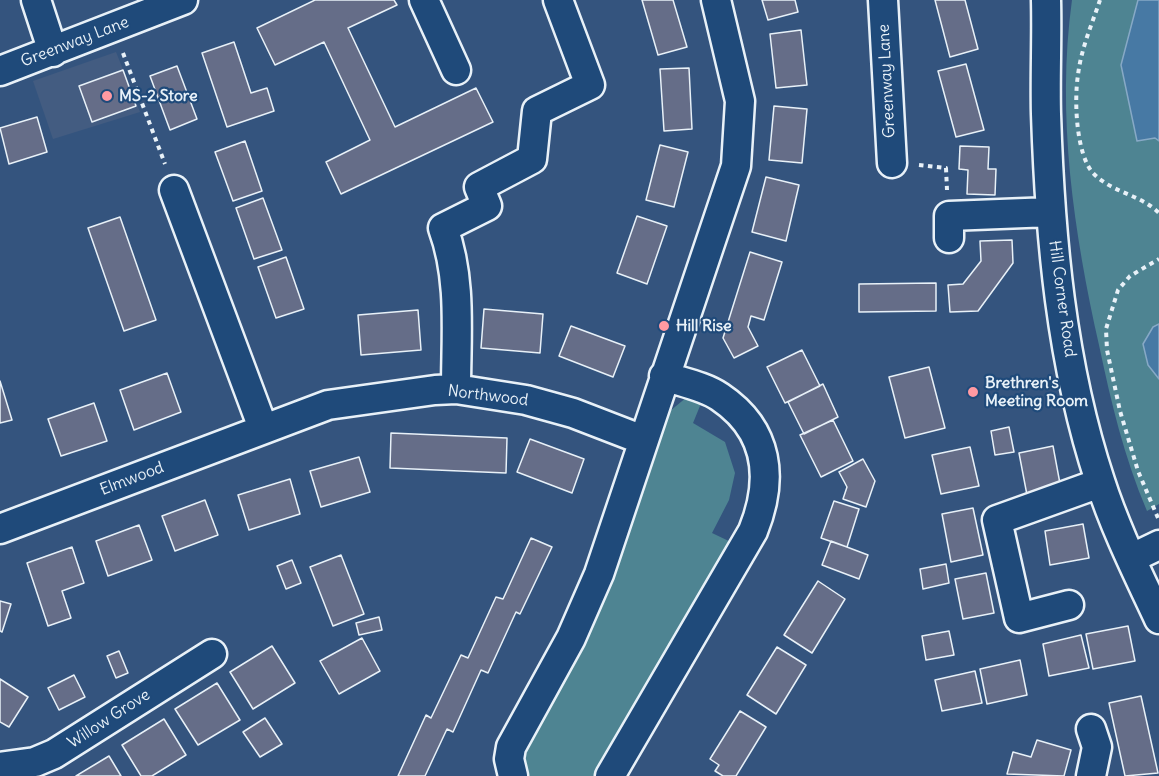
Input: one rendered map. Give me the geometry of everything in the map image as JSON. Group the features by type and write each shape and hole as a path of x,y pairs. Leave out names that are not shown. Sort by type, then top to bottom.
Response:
{"street":[{"path":"36,0 53,52"},
{"name":"Greenway Lane","path":"0,71 183,0"},
{"path":"424,0 456,70"},
{"path":"456,389 456,277 452,253 443,228 487,206 479,187 532,159 537,111 590,85 558,0"},
{"path":"510,774 511,747 586,606 618,521 664,376 736,166 740,102 716,0"},
{"name":"Greenway Lane","path":"883,0 892,163"},
{"name":"Hill Corner Road","path":"1046,0 1046,111 1051,212 1057,276 1073,376 1082,422 1100,483 1159,618"},
{"path":"174,190 263,428"},
{"path":"949,227 1051,212"},
{"path":"610,776 753,531 766,492 765,460 750,425 718,395 664,376"},
{"name":"Northwood","path":"328,405 456,389 526,400 573,413 643,440"},
{"name":"Elmwood","path":"0,530 328,405"},
{"path":"1069,605 1019,618 997,520 1100,483"},
{"path":"1132,558 1159,545"},
{"name":"Willow Grove","path":"0,767 35,762 54,754 212,654"},
{"path":"1091,729 1097,747 1091,776"}],"path":[{"path":"1100,0 1077,75 1077,113 1081,149 1092,172 1109,187 1136,196 1159,213"},
{"path":"113,28 174,190"},
{"path":"892,163 946,168 949,227"},
{"path":"1159,259 1130,276 1118,290 1106,328 1107,350 1120,411 1138,471 1159,521"}],"shaded area":[{"path":"1138,0 1159,0 1159,141 1155,138 1137,141 1121,65"},
{"path":"116,52 140,112 53,139 33,81"},
{"path":"1159,324 1159,379 1148,365 1143,344 1153,327"}],"green space":[{"path":"1072,0 1159,0 1159,504 1147,511 1131,470 1113,408 1090,303 1075,217 1070,174 1066,87"},
{"path":"687,397 702,401 693,423 725,442 735,473 729,500 712,533 735,544 594,776 527,776 525,758 531,739 613,571 670,411"}],"building":[{"path":"315,0 394,0 397,5 348,28 395,127 476,88 493,122 341,194 326,162 370,140 324,42 275,65 257,28"},
{"path":"642,0 673,0 687,47 658,55"},
{"path":"762,0 795,0 798,12 768,20"},
{"path":"935,0 965,0 978,49 950,57"},
{"path":"801,30 807,85 776,88 770,34"},
{"path":"234,42 251,93 267,88 274,111 227,127 202,53"},
{"path":"966,64 984,130 956,137 938,71"},
{"path":"177,66 197,119 170,130 150,76"},
{"path":"689,68 692,129 664,131 660,69"},
{"name":"MS-2 Store","path":"123,70 136,106 92,122 79,86"},
{"path":"774,106 807,109 802,163 769,160"},
{"path":"37,117 47,152 9,164 0,128"},
{"path":"245,141 262,191 233,201 215,152"},
{"path":"660,145 688,152 674,207 646,200"},
{"path":"960,146 989,147 988,169 996,169 995,195 967,194 968,170 959,169"},
{"path":"766,177 799,185 786,241 752,232"},
{"path":"263,198 282,250 254,259 236,208"},
{"path":"637,216 667,226 647,284 617,273"},
{"path":"120,217 156,320 124,331 88,228"},
{"path":"1012,240 1013,263 978,311 950,312 948,285 963,284 981,261 980,241"},
{"path":"750,252 782,262 764,320 751,316 748,327 758,346 734,358 723,338"},
{"path":"286,257 304,309 276,318 258,267"},
{"path":"936,283 936,311 859,312 859,284"},
{"path":"484,309 543,314 540,353 481,348"},
{"path":"418,310 421,350 361,355 358,315"},
{"path":"571,326 625,346 613,377 559,356"},
{"path":"802,350 820,386 785,403 767,367"},
{"path":"929,367 945,428 905,438 889,377"},
{"path":"167,373 181,412 134,430 120,390"},
{"path":"0,381 12,420 0,423"},
{"path":"823,384 838,417 804,434 788,402"},
{"path":"94,403 107,441 61,456 48,419"},
{"path":"833,420 853,461 821,477 800,435"},
{"path":"1009,427 1014,452 995,455 991,431"},
{"path":"391,433 507,438 506,473 390,468"},
{"path":"530,439 584,459 572,493 517,472"},
{"path":"1053,446 1061,489 1027,495 1019,453"},
{"path":"970,447 979,486 941,494 932,455"},
{"path":"359,457 370,492 321,507 310,471"},
{"path":"863,459 875,481 866,507 843,499 847,487 839,472"},
{"path":"290,479 300,514 249,530 238,495"},
{"path":"205,500 218,535 175,551 162,516"},
{"path":"834,501 859,509 847,547 821,538"},
{"path":"973,508 983,555 951,562 942,514"},
{"path":"1083,524 1089,558 1050,565 1045,531"},
{"path":"139,525 152,560 108,576 96,541"},
{"path":"531,538 552,547 520,614 516,612 488,673 481,670 453,732 447,729 425,776 398,776 426,715 431,718 461,655 468,658 496,597 503,599"},
{"path":"831,541 868,555 859,579 822,565"},
{"path":"72,547 84,583 62,591 71,618 48,626 27,563"},
{"path":"341,555 364,614 333,626 310,567"},
{"path":"292,560 301,583 286,589 277,566"},
{"path":"946,564 949,583 923,589 920,569"},
{"path":"986,573 994,613 963,619 955,579"},
{"path":"818,581 845,599 812,653 784,635"},
{"path":"0,601 11,604 2,632 0,631"},
{"path":"379,617 382,630 359,635 356,623"},
{"path":"1128,626 1135,661 1093,669 1086,634"},
{"path":"949,631 954,655 926,660 922,636"},
{"path":"1081,635 1089,668 1049,676 1043,644"},
{"path":"362,638 380,671 339,694 320,661"},
{"path":"272,646 295,683 253,709 230,672"},
{"path":"777,647 806,665 776,714 747,695"},
{"path":"119,651 128,673 116,678 107,656"},
{"path":"1020,660 1027,695 987,704 980,669"},
{"path":"975,671 982,703 942,711 935,680"},
{"path":"74,675 85,697 59,710 48,688"},
{"path":"0,679 28,697 9,727 0,722"},
{"path":"217,683 240,720 198,745 175,709"},
{"path":"1141,696 1158,773 1125,776 1109,703"},
{"path":"740,711 766,727 736,776 723,776 715,771 719,765 710,759"},
{"path":"265,718 282,744 260,757 243,732"},
{"path":"164,719 186,755 152,776 141,776 122,745"},
{"path":"1037,740 1071,750 1064,776 1007,774 1013,752 1031,757"},
{"path":"109,756 121,776 76,776"}],"place":[{"name":"MS-2 Store","path":"107,96"},
{"name":"Hill Rise","path":"664,326"},
{"name":"Brethren's Meeting Room","path":"973,392"}]}
